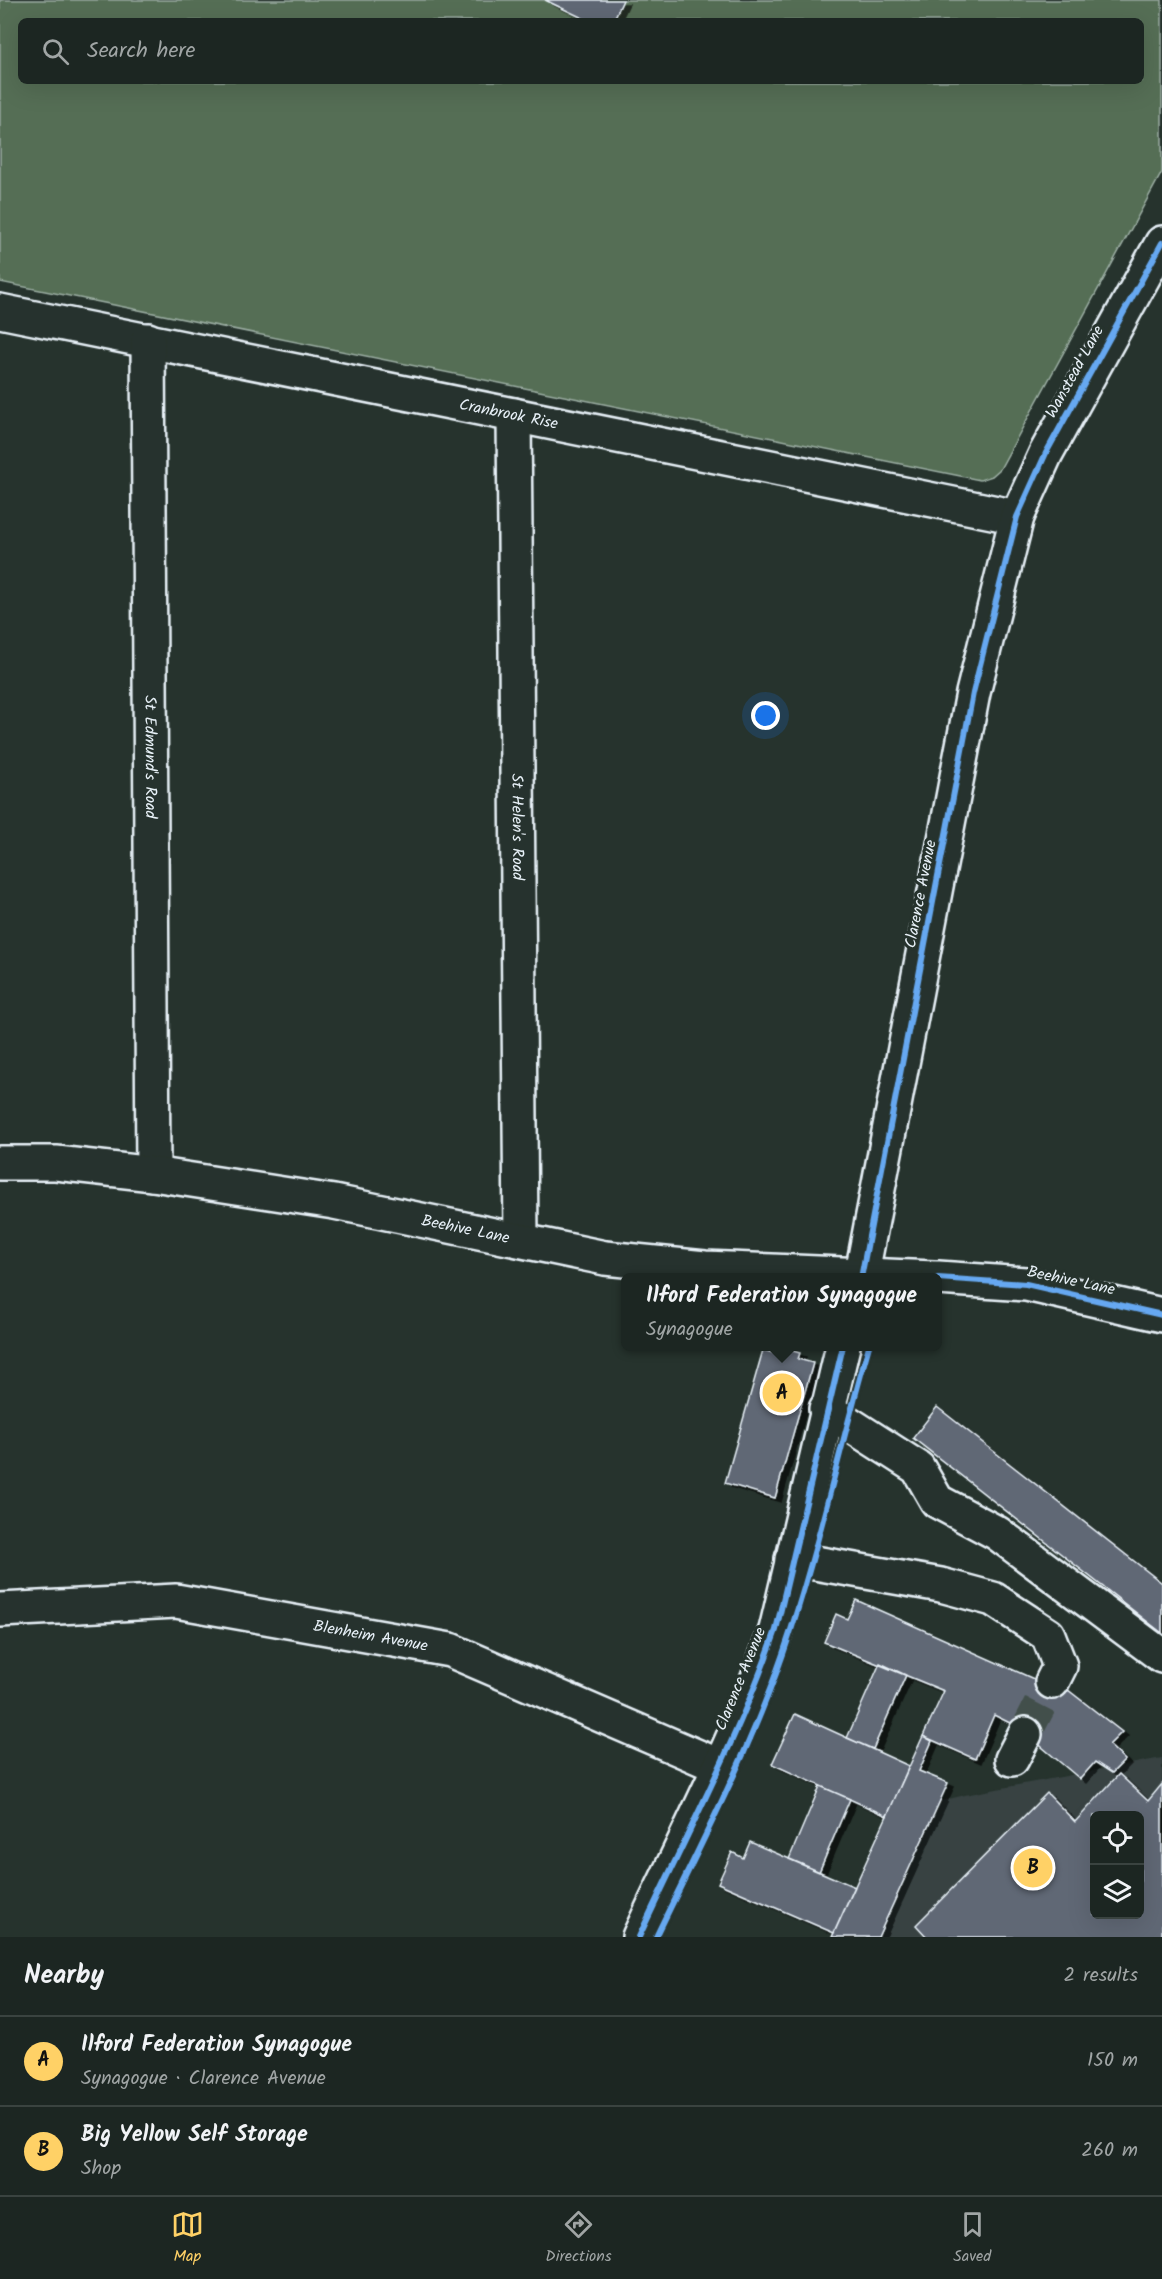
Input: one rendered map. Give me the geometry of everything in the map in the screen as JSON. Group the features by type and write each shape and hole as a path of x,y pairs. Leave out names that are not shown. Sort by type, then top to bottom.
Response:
{"street":[{"name":"Wanstead Lane","path":"1017,517 1046,453 1162,243"},
{"name":"Cranbrook Rise","path":"0,311 1017,517"},
{"name":"St Edmund's Road","path":"148,340 153,1174"},
{"name":"St Helen's Road","path":"514,415 521,1240"},
{"name":"Clarence Avenue","path":"861,1273 973,693 1017,517"},
{"name":"Beehive Lane","path":"0,1163 56,1163 153,1174 334,1203 605,1258 705,1268 816,1273"},
{"name":"Beehive Lane","path":"942,1278 1026,1284 1162,1315"},
{"name":"Clarence Avenue","path":"639,1937 719,1766 770,1648 826,1409 842,1351"},
{"path":"826,1409 918,1468 937,1501 997,1533 1162,1656"},
{"path":"792,1559 940,1585 993,1599 1047,1635 1060,1666 1053,1682"},
{"name":"Blenheim Avenue","path":"0,1610 176,1601 450,1650 719,1766"}],"shaded area":[{"path":"1162,1758 1162,1937 879,1937 941,1801"}],"green space":[{"path":"0,0 1162,0 1162,172 1000,469 992,476 980,480 0,282"}],"building":[{"path":"545,0 623,0 614,18 583,18"},
{"path":"763,1351 780,1355 781,1351 793,1351 800,1353 798,1359 813,1363 775,1498 725,1483"},
{"path":"937,1407 1162,1583 1162,1633 913,1438"},
{"path":"856,1600 1054,1688 1059,1683 1122,1732 1109,1745 1125,1760 1112,1773 1095,1762 1080,1779 1018,1727 994,1715 975,1759 923,1736 944,1691 824,1642 836,1614 847,1619"},
{"path":"880,1663 906,1675 873,1749 847,1738"},
{"path":"795,1714 909,1766 887,1816 772,1764"},
{"path":"923,1736 932,1741 919,1771 948,1783 878,1937 832,1937"},
{"path":"1119,1774 1148,1801 1162,1784 1162,1937 927,1937 916,1925 1047,1793 1075,1822"},
{"path":"820,1786 850,1799 819,1872 789,1859"},
{"path":"750,1842 855,1887 834,1933 718,1883 732,1852 743,1858"}],"tunnel":[{"path":"1025,1734 1052,1682"}],"cycle path":[{"path":"862,1273 973,693 1017,517 1046,453 1162,243"},
{"path":"942,1278 1026,1284 1162,1315"},
{"path":"639,1937 729,1747 776,1630 842,1351"},
{"path":"656,1937 740,1762 783,1654 818,1539 868,1351"}],"place":[{"name":"Ilford Federation Synagogue","path":"782,1393"},
{"name":"Big Yellow Self Storage","path":"1033,1868"}]}
